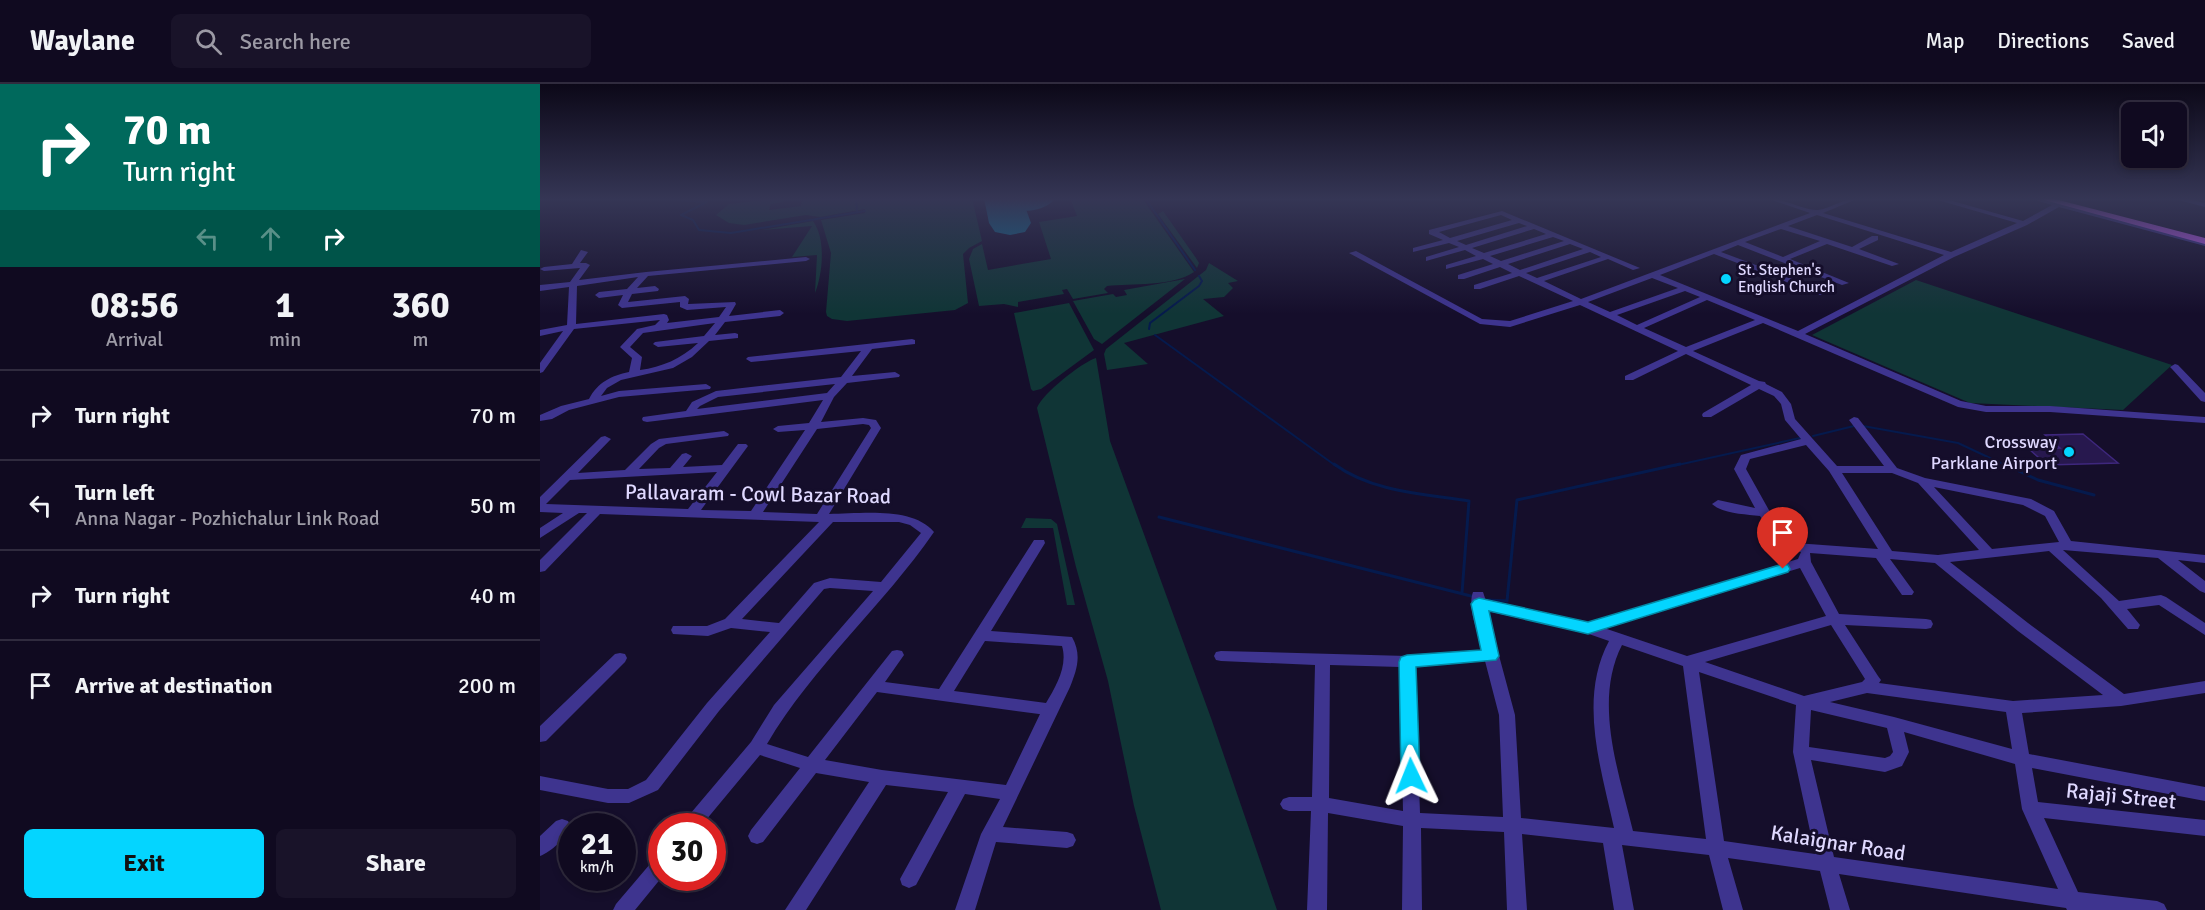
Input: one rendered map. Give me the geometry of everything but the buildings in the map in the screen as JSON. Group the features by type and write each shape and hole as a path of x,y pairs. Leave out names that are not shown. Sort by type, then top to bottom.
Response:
{"street":[{"path":"1442,237 1761,384 1782,397 1790,420 1834,469 1907,592"},
{"path":"1416,250 1461,237"},
{"path":"1429,259 1501,237"},
{"path":"1449,267 1545,237"},
{"path":"1560,237 1636,268"},
{"path":"1353,253 1480,321 1510,324 1580,302 1752,237"},
{"path":"1813,237 1895,264"},
{"path":"1891,237 1951,255"},
{"path":"1798,334 1951,255 1993,237"},
{"path":"1852,250 1875,238"},
{"path":"1461,277 1571,241"},
{"path":"1784,259 1827,241"},
{"path":"1737,242 1845,282"},
{"path":"1477,287 1590,249"},
{"path":"1712,251 1820,292"},
{"path":"1537,282 1608,256"},
{"path":"552,261 579,258"},
{"path":"544,269 579,258"},
{"path":"540,370 571,327 573,283 586,265 579,258"},
{"path":"540,288 646,274 806,259"},
{"path":"1779,277 1805,268"},
{"path":"592,402 603,386 634,374 674,364 688,357 731,306 731,303 687,307 683,306 685,299 622,304 629,292 646,274"},
{"path":"1651,274 1798,334 1947,400 1970,407 2050,409 2205,420"},
{"path":"1609,315 1685,288"},
{"path":"599,295 655,289"},
{"path":"1637,328 1707,297"},
{"path":"634,374 637,357 625,347 640,331 722,318 780,313"},
{"path":"540,333 658,317 666,319 658,327"},
{"path":"1629,378 1687,350 1763,320"},
{"path":"658,344 735,336"},
{"path":"751,359 912,342"},
{"path":"755,515 830,396 869,346"},
{"path":"2175,367 2205,399"},
{"path":"690,414 696,404 716,394 895,375"},
{"path":"1707,415 1761,384"},
{"path":"540,418 548,417 565,408 619,394 706,387"},
{"path":"647,419 830,396"},
{"path":"1854,420 1893,470"},
{"path":"678,630 716,630 730,623 825,518 876,428 872,422 863,421 778,429"},
{"path":"629,473 655,446 663,441 724,434"},
{"path":"540,506 605,440"},
{"path":"1808,441 1745,457 1740,469 1764,513 1788,545 1805,555 1834,619 1873,680 1866,687"},
{"path":"692,513 742,446"},
{"path":"673,471 686,456"},
{"path":"569,477 724,468"},
{"path":"1834,469 1893,470 1922,481 2034,505 2050,514 2067,545"},
{"path":"1922,481 1989,553"},
{"path":"1718,504 1764,513"},
{"name":"Pallavaram - Cowl Bazar Road","path":"540,506 596,511 899,518 914,522 928,532 780,709 757,747 702,813"},
{"path":"540,534 575,510"},
{"path":"540,568 596,511"},
{"path":"944,694 1039,543"},
{"path":"1588,628 1805,555 1883,553 1938,558 2067,545 2205,559"},
{"path":"2051,546 2133,624"},
{"path":"2162,556 2205,588"},
{"path":"1938,558 2121,700"},
{"path":"540,783 608,796 629,796 652,785 713,707 781,628 824,583 884,587"},
{"path":"1517,910 1507,715 1478,599 1588,628 1690,661 1804,702 1894,723 2022,759 2205,794"},
{"path":"2116,606 2161,600 2205,630"},
{"path":"1690,661 1834,619 1926,624"},
{"path":"730,623 781,628"},
{"path":"965,910 990,834 1069,671 1071,646 1067,641 981,636"},
{"path":"1618,638 1607,662 1602,694 1604,738 1618,836 1624,910"},
{"path":"757,836 897,655"},
{"path":"1221,656 1407,662 1491,656"},
{"path":"540,736 620,658"},
{"path":"1317,910 1323,659"},
{"path":"1690,661 1716,848 1733,910"},
{"path":"1407,662 1412,820 1412,910"},
{"path":"873,686 1043,708 1049,712"},
{"path":"1804,702 1866,687 2013,707 2121,700 2205,687"},
{"path":"1804,702 1801,753 1840,910"},
{"path":"2013,707 2031,809 2075,905"},
{"path":"1801,753 1885,765 1896,761 1901,752 1894,723"},
{"path":"757,747 812,765 882,777 997,790 1005,792 1009,798"},
{"path":"795,910 882,777"},
{"path":"909,879 961,786"},
{"name":"Kalaignar Road","path":"1289,804 1320,804 1412,820 1512,825 1618,836 1716,848 2075,905 2157,910"},
{"name":"Rajaji Street","path":"2031,809 2205,828"},
{"path":"540,848 558,829"},
{"path":"990,834 1067,840"},
{"path":"623,910 648,880"}],"green space":[{"path":"805,237 820,237 822,256 815,293 817,255 792,257"},
{"path":"826,237 981,237 982,241 963,254 968,303 955,310 847,321 832,319 827,316 826,312 831,253"},
{"path":"1044,237 1169,237 1194,272 1175,280 1152,284 1107,286 1104,289 1108,293 1073,299 1067,289 1062,290 1064,294 1018,302 1018,307 1004,304 979,306 969,259 973,249 982,244 988,270 1051,259"},
{"path":"1174,237 1181,237 1199,263 1197,268"},
{"path":"1209,263 1238,281 1228,283 1233,288 1224,297 1203,299 1224,316 1124,343 1148,364 1107,370 1104,354 1106,349 1206,270"},
{"path":"1185,279 1102,344 1094,339 1073,301 1113,294 1116,297 1127,295 1124,290"},
{"path":"1916,280 2172,365 2123,410 1970,403 1812,335"},
{"path":"1069,303 1094,350 1041,389 1033,391 1014,313"},
{"path":"1096,358 1110,441 1211,718 1277,910 1161,910 1134,806 1108,681 1076,567 1037,408 1046,395 1063,379"},
{"path":"1026,518 1051,519 1057,524 1075,605 1067,605 1053,528 1021,528"}],"waterway":[{"path":"1172,237 1195,270"},
{"path":"1149,329 1150,323 1199,286 1202,281 1199,276"},
{"path":"1155,335 1336,466"},
{"path":"1813,436 1854,426"},
{"path":"1863,426 1958,443 2007,466"},
{"path":"1673,466 1800,438"},
{"path":"1334,464 1365,481 1382,486 1417,494 1469,501 1462,593"},
{"path":"1488,600 1507,601 1517,500 1680,464"},
{"path":"2004,464 2038,480 2094,495"},
{"path":"1159,517 1471,596"}],"place":[{"name":"St. Stephen's English Church","path":"1726,279"},
{"name":"Crossway Parklane Airport","path":"2069,452"}],"route":[{"path":"1411,776 1407,662 1491,656 1479,604 1588,628 1783,569"}]}
